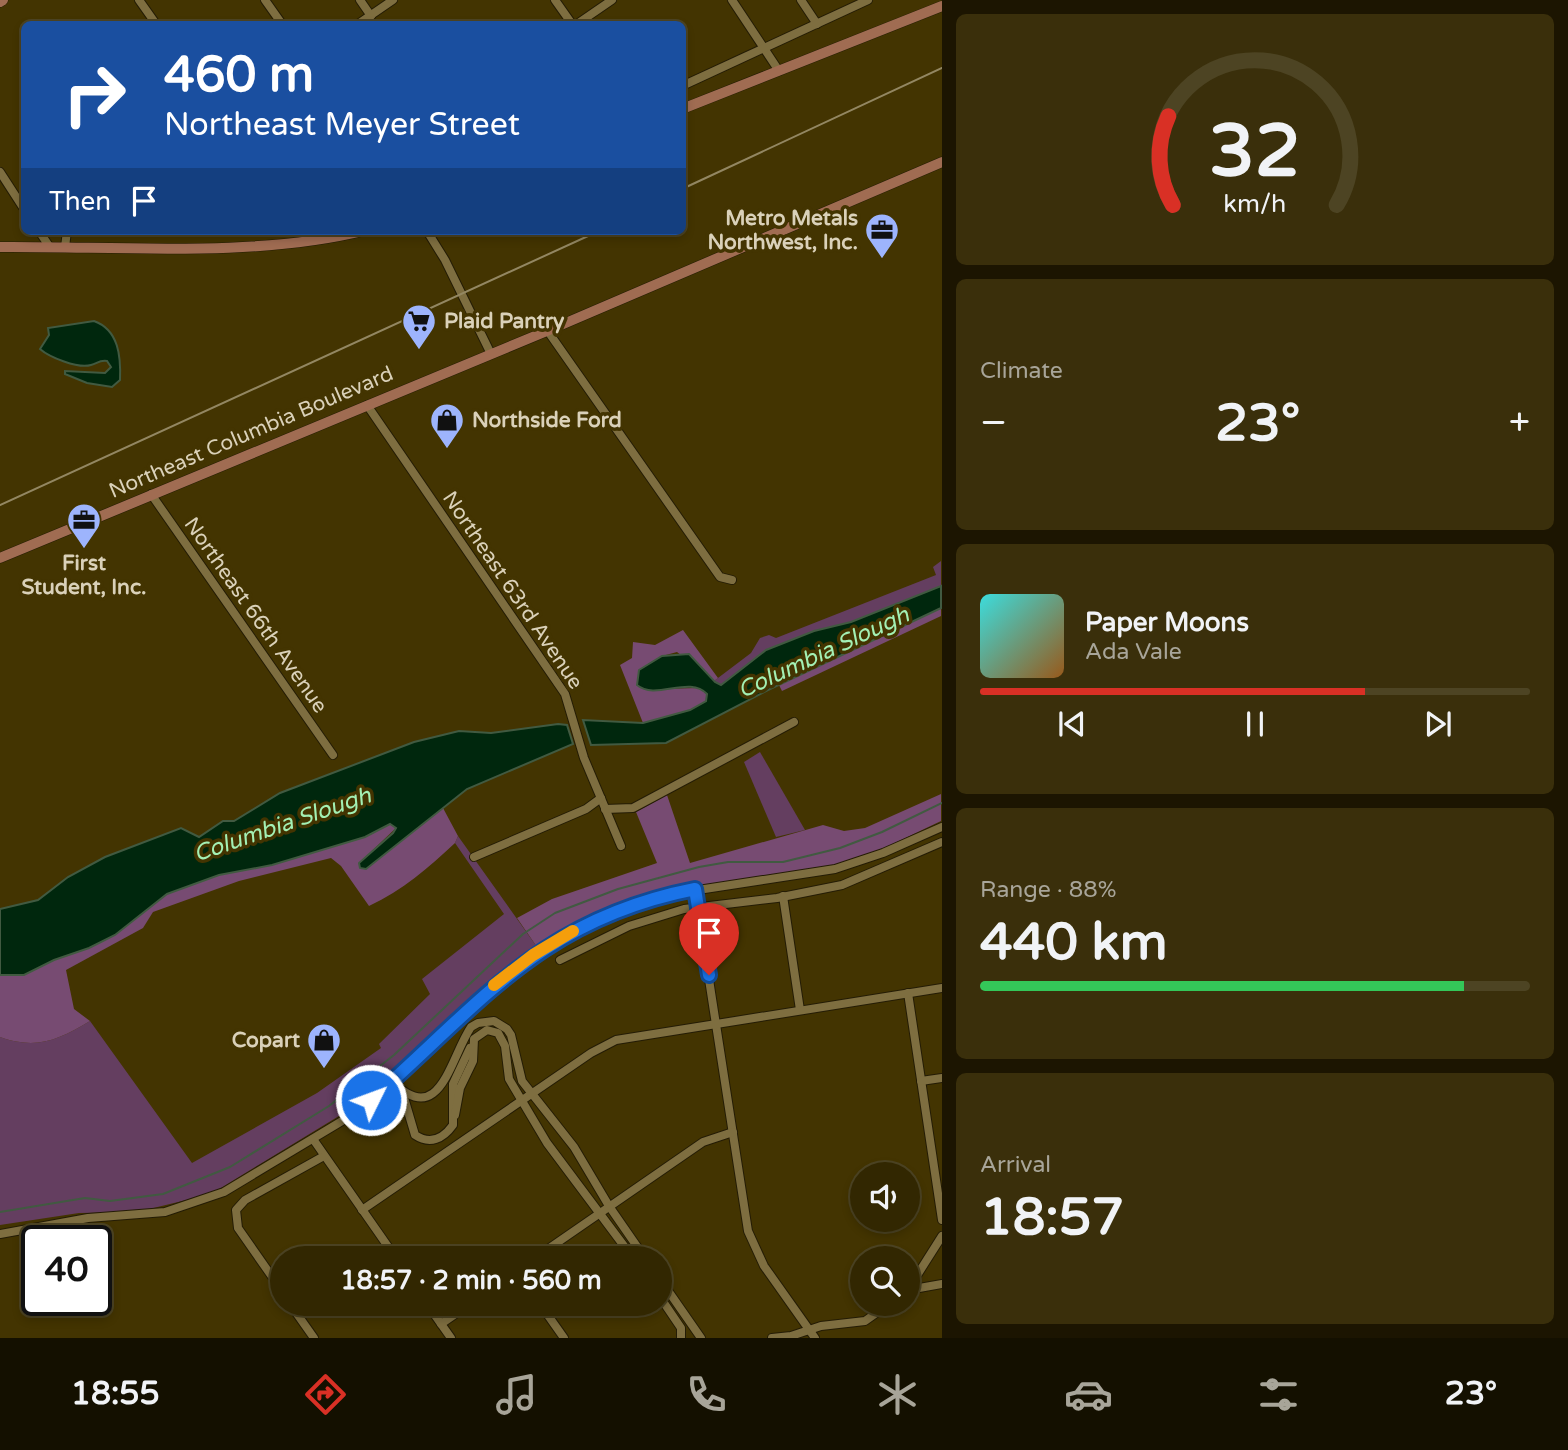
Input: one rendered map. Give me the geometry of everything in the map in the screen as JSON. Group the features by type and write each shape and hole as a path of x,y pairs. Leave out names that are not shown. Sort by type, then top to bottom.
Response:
{"main road":[{"path":"686,107 942,6"},
{"name":"Northeast Columbia Boulevard","path":"0,558 491,354 942,162"},
{"path":"0,247 293,243 340,235"}],"street":[{"path":"139,0 154,21"},
{"path":"265,0 280,21"},
{"path":"360,0 371,16"},
{"path":"363,21 393,0"},
{"path":"555,0 572,21"},
{"path":"580,21 612,0"},
{"path":"732,0 779,71"},
{"path":"801,0 817,24"},
{"path":"686,84 868,0"},
{"path":"0,172 21,204"},
{"path":"42,235 49,246"},
{"path":"65,247 66,235"},
{"path":"293,235 293,243"},
{"path":"429,235 445,260 491,354"},
{"path":"547,330 720,577 732,580"},
{"name":"Northeast 63rd Avenue","path":"367,405 565,694 584,758 621,846"},
{"name":"Northeast 66th Avenue","path":"151,494 333,755"},
{"path":"605,809 633,808 794,722"},
{"path":"474,857 582,811 601,798"},
{"path":"0,1234 88,1218 144,1216 185,1207 224,1192 352,1115 498,981 545,947 625,908 695,889 780,880 835,869 883,853 942,827"},
{"path":"560,960 629,926 698,907 842,885 942,842"},
{"path":"695,889 751,1242 764,1266 815,1338"},
{"path":"783,896 800,1010"},
{"path":"362,1210 595,1050 616,1041 942,988"},
{"path":"908,993 942,1220"},
{"path":"392,1081 402,1091 425,1098 438,1092 471,1027 478,1023 494,1021 511,1035 518,1071 531,1095 574,1147 637,1246"},
{"path":"402,1091 411,1128 425,1140 441,1137 453,1125 453,1084 472,1043 481,1031 498,1033 505,1046 509,1079 557,1159 624,1246"},
{"path":"921,1081 942,1078"},
{"path":"552,1246 703,1142 733,1132"},
{"path":"313,1139 388,1246"},
{"path":"270,1274 237,1228 236,1210 270,1185 324,1156"},
{"path":"920,1271 942,1236"},
{"path":"920,1287 942,1283"},
{"path":"672,1296 701,1338"},
{"path":"672,1315 690,1338"},
{"path":"298,1316 314,1338"},
{"path":"435,1316 451,1338"},
{"path":"441,1324 453,1316"},
{"path":"548,1316 564,1338"},
{"path":"772,1338 801,1334 808,1328 865,1321 872,1316"},
{"path":"681,1328 681,1338"}],"shaded area":[{"path":"941,561 941,586 851,622 814,631 766,650 721,685 714,681 751,653 760,638 769,635 776,638 936,575 933,567"},
{"path":"941,608 941,616 782,691 779,685"},
{"path":"683,630 718,678 714,681 677,652 648,664 659,689 698,688 707,694 706,701 690,710 643,723 620,665 632,658 633,642 655,645"},
{"path":"760,752 805,830 776,837 744,762"},
{"path":"941,794 941,821 878,851 834,865 659,892 571,925 537,947 517,918 552,899 657,863 636,812 667,795 690,863 823,825 844,831 865,828"},
{"path":"443,808 458,836 455,843 415,878 381,900 369,906 341,866 331,858 239,881 153,912 143,928 66,970 74,1009 90,1021 57,1038 36,1043 0,1037 0,975 24,975 54,960 89,948 115,935 166,894 219,875 272,865 365,837 390,824 396,828 359,863"},
{"path":"458,836 537,947 490,982 357,1105 211,1194 137,1212 79,1213 0,1225 0,1037 36,1043 57,1038 90,1021 192,1163 317,1093 381,1048 379,1044 430,994 422,979 504,914 455,843"}],"water":[{"path":"94,321 109,331 117,345 120,380 112,387 87,383 65,374 65,371 105,373 111,367 107,361 85,366 72,364 40,349 49,335 48,328"},
{"path":"941,586 941,608 768,690 666,743 591,745 583,720 643,723 690,710 706,701 707,694 700,689 682,687 653,690 637,685 639,670 662,656 689,654 721,685 766,650 814,631 851,622"},
{"path":"567,725 573,744 467,789 366,869 360,868 359,863 393,833 396,828 390,824 365,837 272,865 219,875 167,894 115,935 89,948 54,960 24,975 0,975 0,909 38,900 68,877 105,857 181,828 199,837 223,821 234,821 280,793 414,742 459,731 491,733"}],"waterway":[{"name":"Columbia Slough","path":"0,1212 85,1198 110,1201 163,1194 230,1167 329,1106 394,1055 523,934 555,913 618,889 699,867 728,862 783,862 840,848 882,832 942,803"}],"railway":[{"path":"686,187 942,68"},
{"path":"0,505 590,235"}],"slow traffic":[{"path":"494,985 533,955 573,931"}],"place":[{"name":"Metro Metals Northwest, Inc.","path":"882,260"},
{"name":"Plaid Pantry","path":"419,351"},
{"name":"Northside Ford","path":"447,450"},
{"name":"First Student, Inc.","path":"84,550"},
{"name":"Copart","path":"324,1070"}],"route":[{"path":"371,1100 505,975 556,940 636,904 695,889 709,975"}]}
